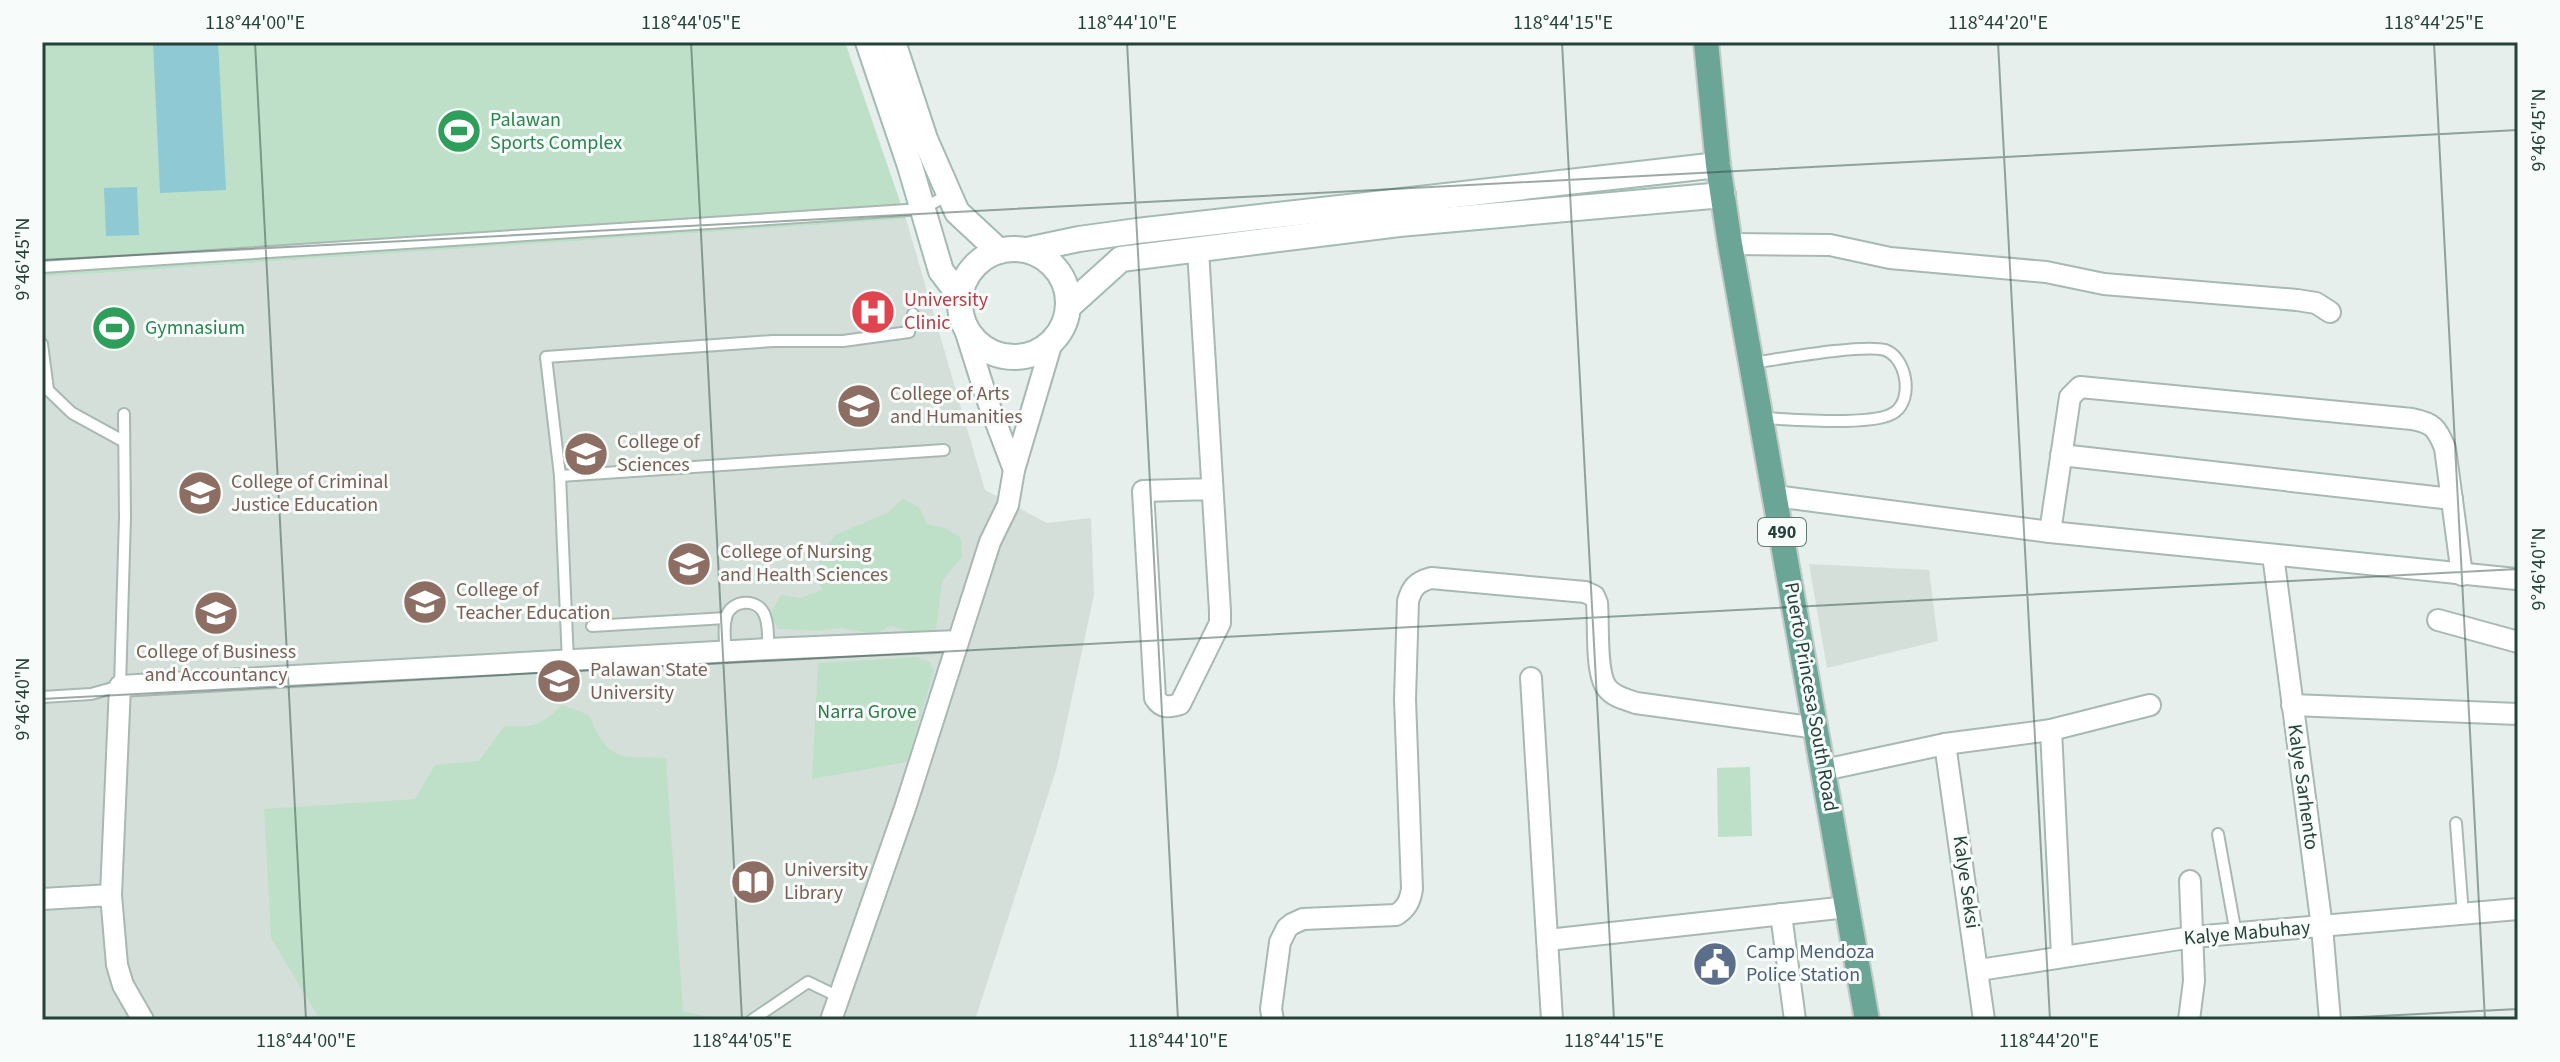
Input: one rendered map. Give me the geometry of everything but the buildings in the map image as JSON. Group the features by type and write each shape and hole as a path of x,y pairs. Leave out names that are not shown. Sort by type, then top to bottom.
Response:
{"main road":[{"name":"Puerto Princesa South Road","path":"1706,42 1718,165 1730,244 1867,1020"}],"street":[{"path":"868,42 941,271 961,307 971,337 989,352 1011,358 1033,354 1052,342"},
{"path":"893,42 925,139 948,195 964,220 999,251"},
{"path":"1014,470 987,399 961,307 967,276 980,261 999,251 1027,250 1137,231 1718,165"},
{"path":"1069,306 1121,259 1399,224 1723,195"},
{"path":"1730,244 1830,245 1890,258 2046,272 2104,284 2297,300 2316,303 2330,312"},
{"path":"831,1020 905,808 990,542 1008,505 1014,470 1052,342 1066,322 1069,306 1062,277 1047,260 1027,250"},
{"path":"1198,250 1220,623 1180,704 1168,707 1155,698 1143,491 1212,489"},
{"path":"2050,532 2070,397 2080,387 2412,419 2430,422 2438,429 2445,448 2462,575"},
{"path":"2061,455 2452,499"},
{"path":"1775,496 2050,532 2516,579"},
{"name":"Kalye Sarhento","path":"2273,555 2322,927 2330,1020"},
{"path":"1273,1020 1271,1009 1280,942 1287,928 1303,919 1396,915 1404,910 1410,900 1405,699 1408,601 1412,588 1421,581 1431,578 1585,592 1594,596 1597,603 1601,674 1605,686 1615,696 1636,703 1817,728"},
{"path":"2438,620 2518,642"},
{"path":"143,1020 123,985 117,965 111,895 120,686 958,641"},
{"path":"1531,678 1552,1020"},
{"path":"1824,770 1945,744 2051,730 2150,705"},
{"path":"2292,705 2518,714"},
{"path":"2051,730 2062,955"},
{"name":"Kalye Seksi","path":"1945,744 1984,1020"},
{"path":"2189,1020 2194,981 2190,881"},
{"path":"42,899 111,895"},
{"path":"1548,940 1847,907"},
{"name":"Kalye Mabuhay","path":"1979,970 2193,937 2518,909"},
{"path":"1781,914 1795,1020"}],"lane":[{"path":"42,267 922,209 948,195"},
{"path":"568,662 560,476 546,357 773,341 843,341 909,332 913,314"},
{"path":"42,344 48,390 72,413 123,441"},
{"path":"1752,363 1873,348 1893,353 1903,375 1903,403 1895,412 1884,417 1843,420 1762,418"},
{"path":"42,697 91,694 120,686 125,517 124,414"},
{"path":"560,476 944,450"},
{"path":"726,652 726,618 738,604 744,602 757,605 765,615 768,649"},
{"path":"592,626 726,618"},
{"path":"2456,823 2463,915"},
{"path":"2218,834 2236,934"},
{"path":"752,1020 808,982 839,997"}],"shaded area":[{"name":"Palawan State University","path":"906,219 985,490 1047,523 1091,518 1094,595 1057,767 975,1020 42,1020 42,277"},
{"path":"1809,564 1929,570 1938,641 1827,668"}],"green space":[{"name":"Palawan Sports Complex","path":"42,42 845,42 906,219 42,277"},
{"path":"903,499 919,507 927,524 947,529 961,538 962,557 942,581 936,630 916,635 892,626 874,634 842,628 816,631 778,629 770,614 781,595 800,598 822,590 816,576 821,555 835,535 887,513"},
{"name":"Narra Grove","path":"916,657 929,662 934,670 907,762 812,779 818,663"},
{"path":"562,705 589,715 603,742 617,754 666,758 683,1011 721,1020 320,1020 271,938 264,809 415,799 435,765 479,761 504,726 536,724"},
{"path":"1750,767 1752,836 1718,837 1717,768"}],"water":[{"path":"218,42 226,190 160,193 153,43"},
{"path":"137,187 139,235 106,236 104,188"}],"place":[{"name":"Palawan Sports Complex","path":"459,131"},
{"name":"University Clinic","path":"873,312"},
{"name":"Gymnasium","path":"114,328"},
{"name":"College of Arts and Humanities","path":"859,406"},
{"name":"College of Sciences","path":"586,454"},
{"name":"College of Criminal Justice Education","path":"200,493"},
{"name":"College of Nursing and Health Sciences","path":"689,564"},
{"name":"College of Teacher Education","path":"425,602"},
{"name":"College of Business and Accountancy","path":"216,613"},
{"name":"Palawan State University","path":"559,681"},
{"name":"University Library","path":"753,882"},
{"name":"Camp Mendoza Police Station","path":"1715,964"}]}
